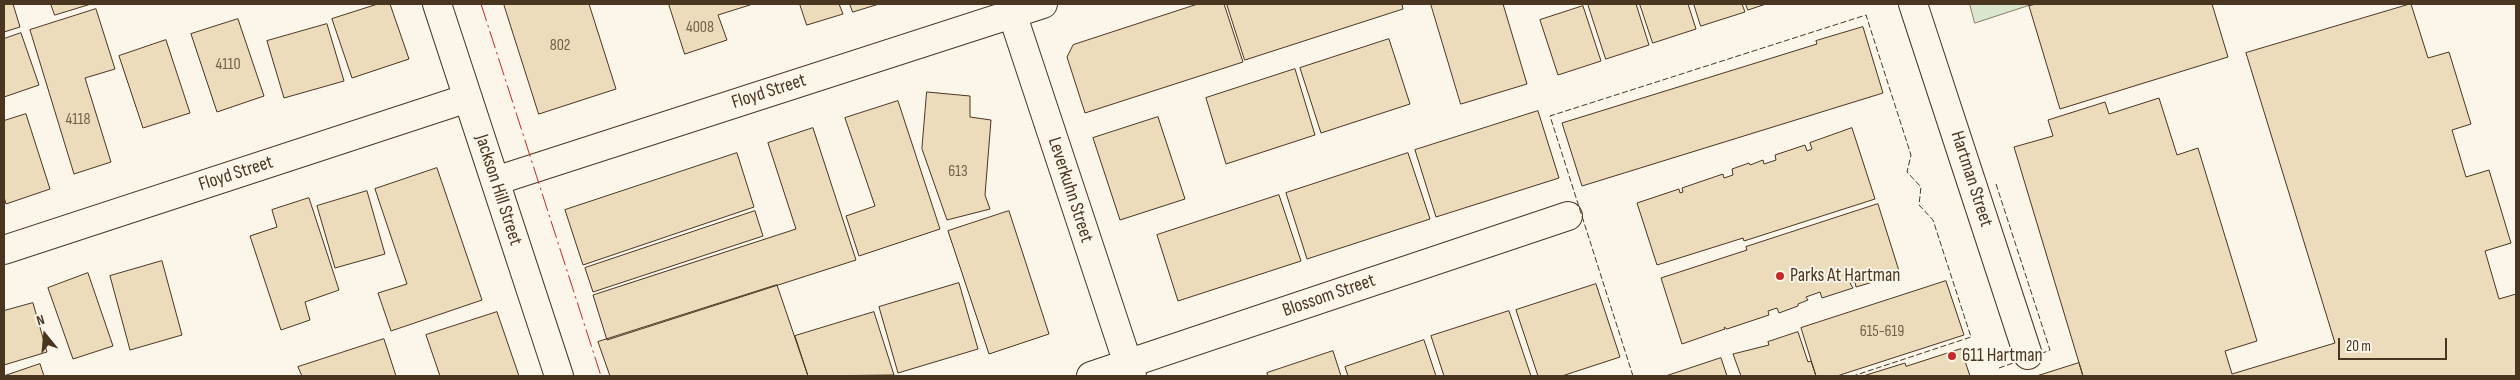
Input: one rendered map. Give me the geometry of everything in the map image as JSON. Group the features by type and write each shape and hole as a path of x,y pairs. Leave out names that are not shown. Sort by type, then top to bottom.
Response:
{"street":[{"name":"Jackson Hill Street","path":"437,4 559,376"},
{"name":"Floyd Street","path":"494,181 1010,8 1043,4"},
{"name":"Hartman Street","path":"1913,4 2028,355"},
{"name":"Leverkuhn Street","path":"1010,8 1130,370"},
{"name":"Floyd Street","path":"4,250 468,98"},
{"name":"Blossom Street","path":"1091,376 1130,370 1568,216"}],"green space":[{"path":"1970,4 2033,4 1975,23"}],"building":[{"path":"4,4 13,4 20,27 4,32"},
{"path":"51,4 91,4 55,15"},
{"path":"378,4 390,4 409,59 352,78 332,19"},
{"path":"504,4 589,4 616,89 539,114"},
{"path":"669,4 753,4 718,15 727,40 685,54"},
{"path":"800,4 839,4 843,14 807,25"},
{"path":"850,4 879,4 853,12"},
{"path":"1198,4 1224,4 1243,62 1085,113 1067,57 1073,45"},
{"path":"1227,4 1402,4 1403,9 1245,60"},
{"path":"1431,4 1503,4 1527,84 1461,104"},
{"path":"1588,4 1636,4 1649,45 1606,59"},
{"path":"1640,4 1688,4 1696,29 1653,43"},
{"path":"1694,4 1742,4 1745,12 1701,26"},
{"path":"1746,4 1766,4 1748,10"},
{"path":"2037,4 2212,4 2228,57 2060,109 2029,6"},
{"path":"2411,4 2428,58 2449,52 2471,124 2452,130 2466,177 2489,170 2511,243 2485,251 2499,299 2516,294 2516,376 2083,376 2014,147 2053,136 2048,120 2105,102 2109,114 2159,98 2177,155 2198,148 2257,341 2225,351 2232,374 2335,343 2246,53"},
{"path":"1583,6 1601,61 1558,75 1540,20"},
{"path":"96,9 115,69 85,78 111,162 74,174 30,30"},
{"path":"238,19 264,96 217,112 191,34"},
{"path":"327,24 344,81 284,98 267,41"},
{"path":"1863,27 1883,93 1582,186 1562,123 1817,44 1816,41"},
{"path":"21,33 39,85 4,97 4,39"},
{"path":"1389,39 1410,104 1321,133 1300,68"},
{"path":"166,40 190,113 143,128 119,56"},
{"path":"1295,69 1315,135 1226,164 1206,98"},
{"path":"927,92 970,96 970,117 991,120 985,195 990,209 947,220 922,149"},
{"path":"898,101 940,229 859,256 846,216 875,206 845,118"},
{"path":"1538,111 1559,178 1436,217 1415,150"},
{"path":"26,114 50,189 6,204 4,197 4,121"},
{"path":"1158,117 1185,199 1120,220 1093,138"},
{"path":"813,128 856,260 607,340 593,295 796,229 768,143"},
{"path":"1852,128 1875,199 1744,241 1743,238 1657,265 1637,203 1679,189 1680,193 1683,192 1682,188 1723,174 1724,178 1733,175 1732,169 1763,160 1764,164 1776,160 1775,155 1805,145 1807,151 1812,149 1810,143"},
{"path":"737,153 754,207 583,265 565,210"},
{"path":"1408,153 1430,219 1307,259 1286,193"},
{"path":"437,168 482,300 391,331 378,293 407,284 375,189"},
{"path":"367,191 385,254 335,268 317,206"},
{"path":"1279,195 1301,261 1178,301 1157,235"},
{"path":"309,198 339,290 305,302 310,320 281,330 250,236 277,227 272,210"},
{"name":"Parks At Hartman","path":"1878,204 1900,274 1856,287 1855,282 1850,283 1853,288 1822,298 1820,292 1806,297 1808,300 1798,304 1798,306 1779,313 1777,308 1768,311 1769,315 1727,329 1724,327 1725,329 1682,344 1661,278 1747,250 1746,247"},
{"path":"755,211 763,236 593,292 585,268"},
{"path":"1009,211 1049,334 989,354 948,231"},
{"path":"162,261 182,335 130,350 110,276"},
{"path":"88,273 113,346 73,359 48,288"},
{"name":"Parks At Hartman","path":"1946,281 1964,335 1837,376 1816,376 1801,328"},
{"path":"959,283 978,349 898,373 879,307"},
{"path":"1596,284 1620,357 1562,376 1538,376 1516,310"},
{"path":"777,285 808,376 610,376 598,342"},
{"path":"33,303 47,352 4,365 4,311"},
{"path":"1509,311 1531,376 1444,376 1431,336"},
{"path":"497,312 519,376 440,376 426,335"},
{"path":"874,312 894,375 808,376 795,336"},
{"path":"1798,332 1808,362 1811,361 1816,376 1741,376 1733,354 1769,345 1768,342"},
{"path":"384,339 396,376 302,376 298,367"},
{"path":"1424,340 1436,376 1348,376 1345,367"},
{"name":"611 Hartman","path":"1961,349 1970,376 1863,376 1905,363 1906,366"},
{"path":"1333,351 1341,376 1268,376 1267,373"},
{"path":"1721,358 1727,376 1666,376"},
{"path":"2079,363 2083,376 2037,376"},
{"path":"40,364 44,376 4,376"}],"fence":[{"path":"1633,376 1550,116 1866,15 1911,155 1907,172 1921,187 1919,205 1933,220 1971,337 1853,376"},
{"path":"1996,184 2050,350 2038,355"},
{"path":"1999,368 2019,361"}],"power":[{"path":"481,4 601,376"}],"place":[{"name":"Parks At Hartman","path":"1780,276"},
{"name":"611 Hartman","path":"1952,356"}]}
